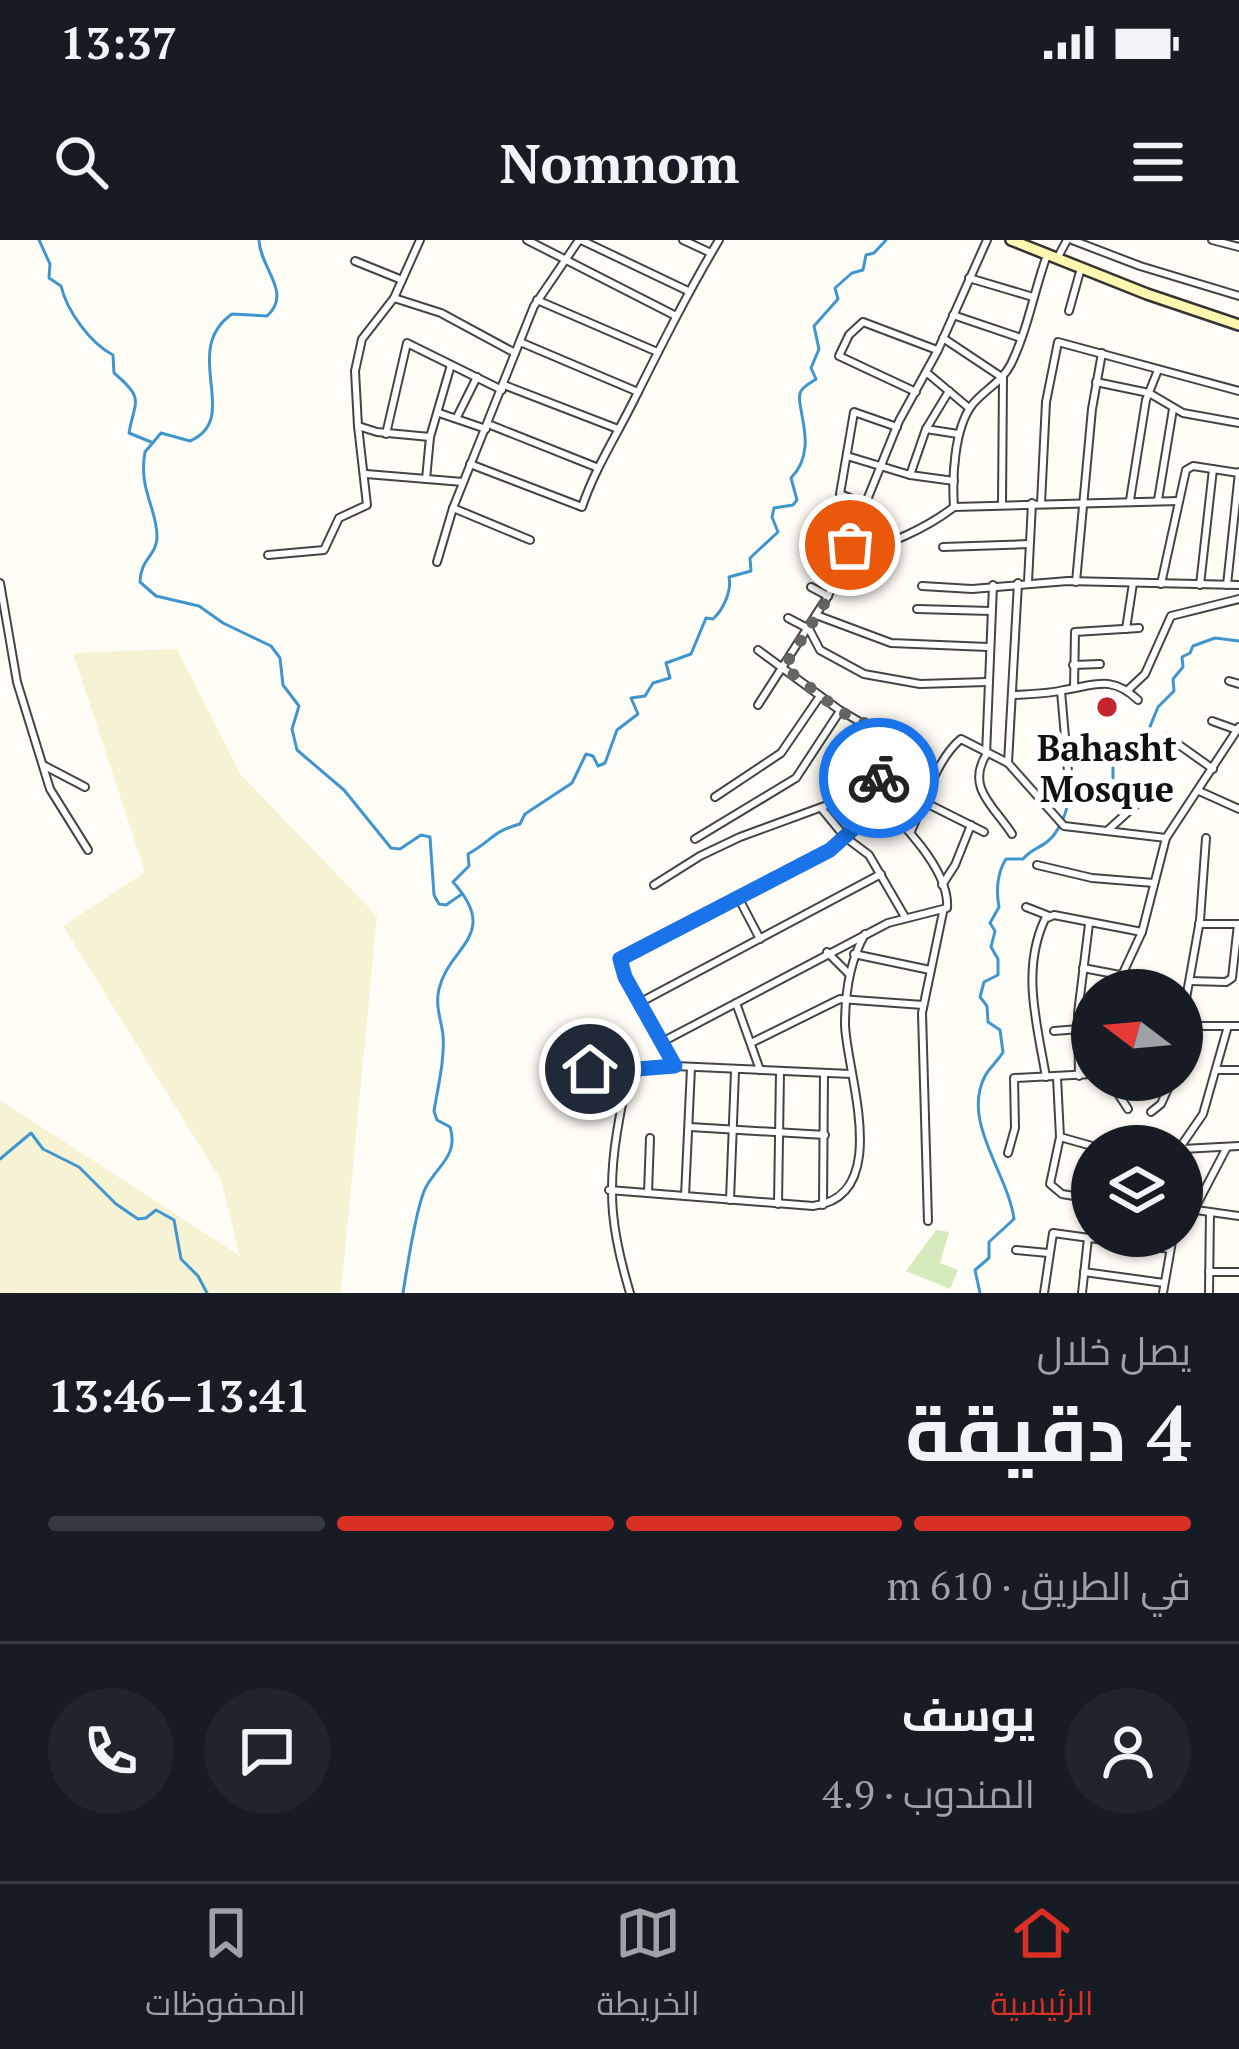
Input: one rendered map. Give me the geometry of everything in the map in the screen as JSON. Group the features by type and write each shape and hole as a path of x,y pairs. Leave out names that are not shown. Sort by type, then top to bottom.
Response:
{"street":[{"path":"527,240 675,315"},
{"path":"437,562 453,508 537,301 580,240 688,291"},
{"path":"683,240 712,253"},
{"path":"470,464 582,507 596,467 719,240"},
{"path":"758,705 828,596 897,427 944,338 987,240"},
{"path":"1012,240 1239,325"},
{"path":"954,507 960,435 970,408 1003,378 1053,255 1070,240 1239,296"},
{"path":"1212,240 1239,247"},
{"path":"268,554 324,550 339,518 367,505 355,371 362,339 394,298 416,241"},
{"path":"355,261 402,280"},
{"path":"1069,310 1082,267"},
{"path":"969,278 1034,297"},
{"path":"394,298 441,313 515,353"},
{"path":"537,301 656,352"},
{"path":"953,315 1022,338"},
{"path":"916,392 839,356 844,344 863,322 938,350"},
{"path":"944,338 1003,378"},
{"path":"520,342 638,392"},
{"path":"1028,582 1029,544 1058,342 1239,391"},
{"path":"386,434 407,343 476,377 618,429"},
{"path":"1076,582 1102,353"},
{"path":"426,479 430,437 451,365"},
{"path":"1130,501 1149,393 1158,370"},
{"path":"926,372 970,408"},
{"path":"457,419 476,377"},
{"path":"1002,504 1003,378"},
{"path":"1096,382 1149,393 1173,408 1239,423"},
{"path":"910,475 926,429 949,391"},
{"path":"1158,500 1173,408"},
{"path":"867,505 840,494 854,412 897,427"},
{"path":"440,413 596,467"},
{"path":"358,426 386,434 430,437"},
{"path":"926,429 960,435"},
{"path":"846,456 910,475 954,481"},
{"path":"1161,584 1187,467 1239,472 1227,585"},
{"path":"1200,585 1213,469"},
{"path":"366,474 464,482"},
{"path":"850,545 871,548 930,525 954,507 1179,501"},
{"path":"453,508 530,540"},
{"path":"943,547 1029,544"},
{"path":"922,586 971,589 1028,582 1239,585"},
{"path":"0,583 17,682 57,806 88,850"},
{"path":"1008,764 1018,583"},
{"path":"1126,629 1133,583"},
{"path":"993,585 986,755 979,766 979,788 1012,834"},
{"path":"811,586 828,596"},
{"path":"1128,690 1145,674 1172,616 1239,599"},
{"path":"917,609 991,610"},
{"path":"817,615 891,643 988,647"},
{"path":"788,618 808,628 820,650 864,674 920,684 986,682"},
{"path":"1074,688 1075,632 1139,628"},
{"path":"675,1066 620,959 814,859 845,837 860,823 894,742 892,730 840,711 758,650"},
{"path":"1073,665 1100,664"},
{"path":"1014,695 1061,691 1101,680 1128,690 1138,700"},
{"path":"1229,682 1239,685"},
{"path":"1061,691 1069,783"},
{"path":"715,797 781,753 820,696"},
{"path":"695,839 796,778 840,711"},
{"path":"1126,969 1142,932 1166,838 1238,729 1213,721"},
{"path":"654,885 740,837 822,809 840,793 877,726"},
{"path":"1168,737 1213,769"},
{"path":"910,831 956,741 969,741 1008,764 1064,826 1166,838"},
{"path":"44,766 85,787"},
{"path":"1199,791 1239,809"},
{"path":"872,796 910,831 949,904 943,912 923,1004 928,1221"},
{"path":"1104,833 1140,801"},
{"path":"925,802 984,832"},
{"path":"822,809 845,837 858,843 905,916"},
{"path":"942,885 956,865 971,825"},
{"path":"1190,969 1206,838"},
{"path":"1037,865 1092,878 1154,883"},
{"path":"639,1003 881,874"},
{"path":"738,897 760,938"},
{"path":"1026,907 1049,916 1142,932"},
{"path":"662,1042 865,934 905,916 943,912"},
{"path":"1046,1077 1032,958 1049,916"},
{"path":"1089,923 1083,968 1090,969"},
{"path":"1199,924 1238,924 1232,978 1203,981"},
{"path":"609,1190 823,1205 844,1194 857,1163 860,1126 846,999 854,954 865,934"},
{"path":"827,952 849,974"},
{"path":"854,954 930,970"},
{"path":"751,1043 846,999 923,1004"},
{"path":"736,1003 760,1070"},
{"path":"1203,1024 1239,1026"},
{"path":"1196,1125 1228,1026"},
{"path":"1054,1031 1071,1029"},
{"path":"630,1293 616,1247 609,1190 628,1082 637,1069 675,1066 851,1074"},
{"path":"685,1196 691,1067"},
{"path":"590,1069 628,1082"},
{"path":"730,1199 735,1070"},
{"path":"1217,1070 1239,1070"},
{"path":"778,1204 780,1072"},
{"path":"823,1205 824,1073"},
{"path":"1008,1153 1015,1128 1014,1078 1071,1076"},
{"path":"1057,1077 1060,1138 1050,1184 1071,1195"},
{"path":"1123,1101 1128,1109"},
{"path":"1151,1112 1161,1101"},
{"path":"690,1127 825,1135"},
{"path":"648,1193 650,1138"},
{"path":"1060,1138 1071,1141"},
{"path":"1203,1147 1239,1146"},
{"path":"1203,1193 1227,1147"},
{"path":"1203,1211 1239,1216"},
{"path":"1209,1293 1210,1212"},
{"path":"1044,1293 1053,1233 1071,1236"},
{"path":"1016,1250 1050,1253"},
{"path":"1082,1293 1086,1257"},
{"path":"1084,1272 1163,1288 1169,1257"},
{"path":"1209,1272 1239,1272"}],"shaded area":[{"path":"177,649 241,775 377,916 341,1292 0,1293 0,1100 240,1256 221,1180 63,926 145,872 73,653"}],"green space":[{"path":"936,1230 949,1232 940,1263 958,1270 950,1289 906,1271"}],"waterway":[{"path":"39,240 50,264 49,278 61,286 68,306 88,334 113,355 114,373 134,395 129,433 151,442"},
{"path":"259,240 276,289 274,307 267,316 232,314 217,329 209,364 211,417 205,430 190,441 161,433 145,452 144,478 157,538 140,582 156,596 199,606 271,646 280,658 283,685 299,706 292,729 297,750 344,790 391,848 400,849 421,835 430,837 434,895 439,904 446,905 462,894"},
{"path":"403,1293 422,1196 452,1145 450,1127 437,1120 434,1111 443,1044 438,995 444,974 472,928 467,900 453,882 469,866 468,854 520,824 525,814 572,783 586,754 598,766 605,763 617,730 638,714 631,698 645,696 653,683 670,678 666,663 691,654 706,618 713,619 723,605 729,577 751,571 750,558 778,532 774,508 797,500 791,478 804,454 801,391 816,379 811,368 819,349 814,326 838,299 835,288 863,270 866,255 886,240"},
{"path":"980,1293 975,1270 989,1258 989,1242 1014,1219 979,1111 985,1076 1003,1052 1000,1030 988,1022 987,1006 980,997 984,982 998,975 998,959 991,947 995,931 990,923 999,907 1003,864 1006,859 1023,859 1048,841 1068,804 1113,780 1113,762 1133,758 1140,751 1158,707 1174,691 1173,679 1183,667 1182,657 1193,646 1215,638 1239,641"},
{"path":"0,1159 31,1133 43,1149 79,1167 138,1219 156,1210 174,1220 181,1259 207,1293"}],"way so far":[{"path":"850,545 826,601 784,667 840,711 892,730 894,742 879,778"}],"place":[{"name":"Bahasht Mosque","path":"1107,707"}],"route":[{"path":"590,1069 628,1082 637,1069 675,1066 625,977 620,959 830,850 860,823 879,778"}]}
